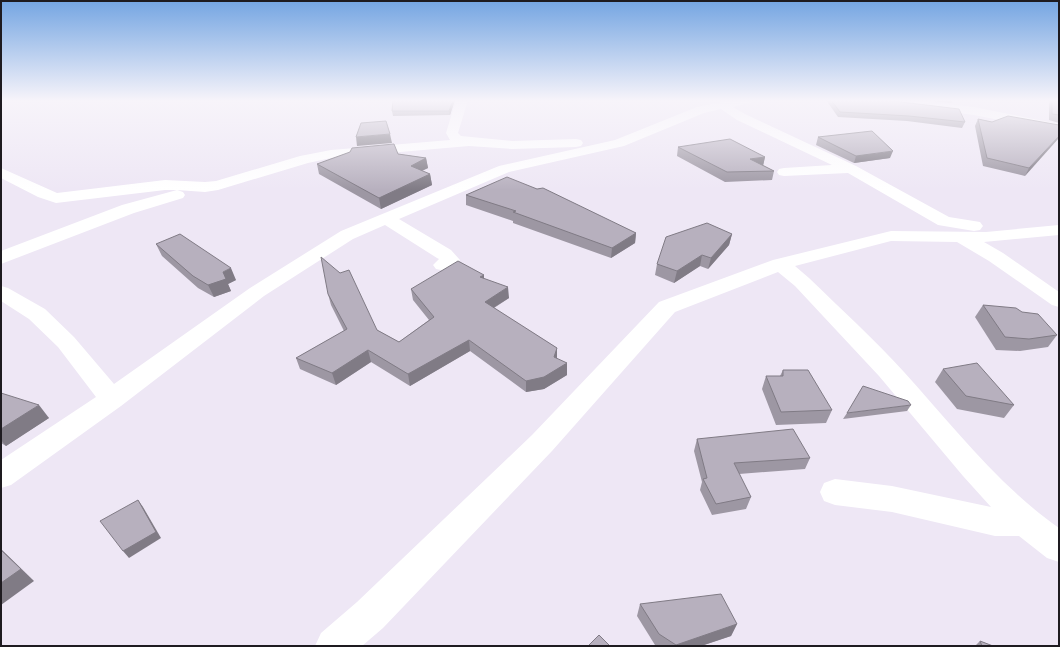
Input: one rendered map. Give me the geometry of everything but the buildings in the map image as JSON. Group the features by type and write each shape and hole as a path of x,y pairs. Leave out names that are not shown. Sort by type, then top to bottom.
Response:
{"street":[{"path":"453,130 452,133 456,139 469,142"},
{"path":"1,476 112,399 257,292 347,235 504,169 619,143 651,130"},
{"path":"769,130 851,169 944,221 982,227 1009,235"},
{"path":"1,258 128,208 205,187 218,185 305,159 331,154 469,142 512,145 619,143"},
{"path":"784,172 851,169"},
{"path":"1,172 44,194 56,198 90,224"},
{"path":"56,198 165,186 205,187"},
{"path":"386,219 444,254 451,260 443,265"},
{"path":"334,646 370,615 542,443 667,306 780,264 891,236 961,237 1009,235 1059,230"},
{"path":"961,237 996,257 1059,301"},
{"path":"780,264 802,282 888,370 973,468 1025,522 1059,547"},
{"path":"1,292 37,314 66,342 112,399"},
{"path":"835,492 892,499 995,522 1025,522"}]}
